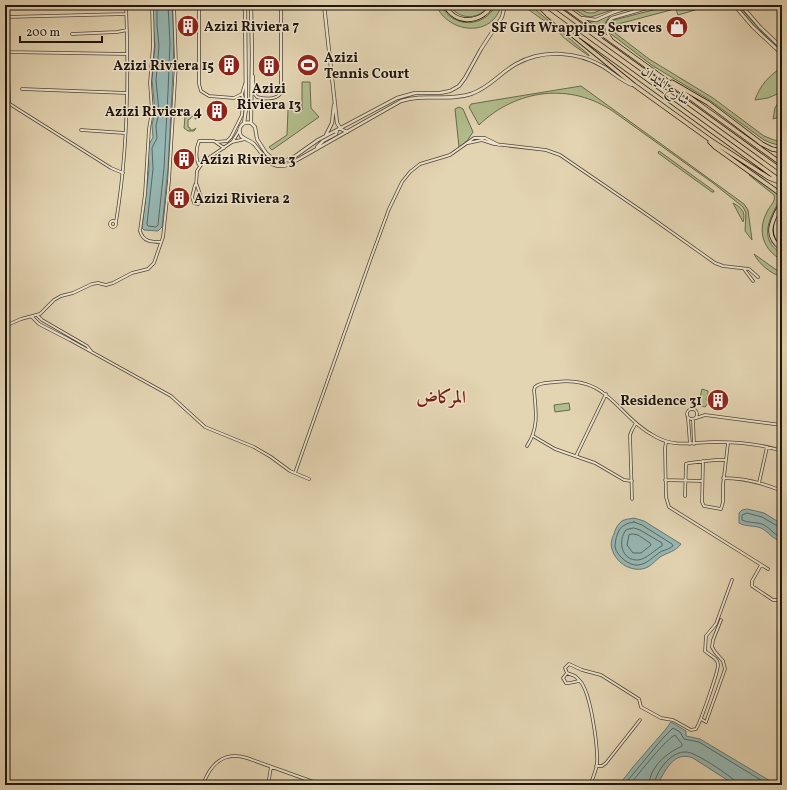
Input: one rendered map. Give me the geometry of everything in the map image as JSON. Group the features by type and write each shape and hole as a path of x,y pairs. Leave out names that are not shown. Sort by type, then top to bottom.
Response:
{"main road":[{"path":"444,5 450,13 461,19 474,19 485,14 492,5"},
{"path":"538,5 549,16 634,85 709,139 769,178 782,183"},
{"name":"شارع الميدان","path":"538,5 782,183"},
{"name":"شارع الميدان","path":"553,5 782,171"},
{"path":"562,5 782,164"},
{"path":"662,77 701,99 768,148 782,151"},
{"path":"709,139 715,147 782,195"},
{"path":"782,202 772,220 771,230 774,242 782,249"},
{"path":"782,211 776,222 775,230 777,237 782,244"}],"street":[{"path":"6,5 9,103"},
{"path":"116,222 122,173 127,93 126,5"},
{"path":"152,5 153,53 150,83 152,111 149,129 145,194 140,231 146,240 161,242"},
{"path":"5,326 20,319 37,315 61,296 73,293 92,284 111,284 132,272 148,269 155,261 161,242 170,172 176,64 174,5"},
{"path":"199,5 200,89 204,94 209,96 234,98 242,94"},
{"path":"241,5 245,11"},
{"path":"196,185 202,200 198,204 194,203 192,199 196,185 196,174 200,166 232,142 243,123 246,113 245,5"},
{"path":"251,5 253,92 255,96 259,98 274,98 280,94 282,89 281,5"},
{"path":"316,149 323,141 336,134 338,129 324,5"},
{"path":"252,71 251,123 255,127 255,134 259,144 274,160 281,161 291,159 308,146 325,136 402,96 420,92 444,93 456,88 464,81 481,49 500,19 505,5"},
{"path":"580,18 596,20 611,13 638,5"},
{"path":"622,49 608,34 607,26 609,20 616,16 657,5"},
{"path":"734,5 757,32 782,54"},
{"path":"741,5 760,27 782,48"},
{"path":"6,17 126,14"},
{"path":"72,34 117,32 127,30"},
{"path":"7,52 127,54"},
{"path":"239,131 241,136 255,145 268,162 279,166 290,164 405,99 422,96 455,98 474,93 492,83 515,65 525,60 542,55 568,54 586,58 600,64 627,83 634,85"},
{"path":"5,90 7,65"},
{"path":"200,166 196,159 199,142 201,140 216,142 227,141 231,137 242,115 242,94 246,73"},
{"path":"22,89 127,93"},
{"path":"5,101 111,168 122,173"},
{"path":"325,136 332,123 334,101"},
{"path":"243,123 251,123"},
{"path":"338,129 348,132"},
{"path":"81,130 125,133"},
{"path":"232,142 251,138 255,134"},
{"path":"295,473 386,216 400,186 407,175 417,167 428,161 450,155 467,143 479,140 499,145 539,149 560,155 649,216 715,264 750,270 758,277"},
{"path":"216,142 224,148"},
{"path":"744,269 753,281"},
{"path":"37,315 42,320 92,352 171,396 205,427 254,447 295,473 309,479"},
{"path":"32,317 36,322 71,339"},
{"path":"527,446 533,436 537,417 534,389 537,385 573,382 591,386 606,394 636,423 651,434 666,442 681,445 728,443 767,447 782,451"},
{"path":"576,456 606,394"},
{"path":"690,444 687,414 688,410 692,409 705,416"},
{"path":"694,444 693,433 694,418 697,414 696,411"},
{"path":"688,418 705,416 782,425"},
{"path":"632,499 630,435 636,423"},
{"path":"533,436 552,448 599,464 624,480 632,481"},
{"path":"666,442 666,500 671,510 768,569"},
{"path":"703,461 702,502 704,506 721,509 723,502 723,478 728,443"},
{"path":"759,483 767,447"},
{"path":"685,496 686,464 703,461 726,460"},
{"path":"723,478 734,478 759,483 782,491"},
{"path":"665,480 702,481"},
{"path":"761,565 752,581 752,586 773,600 778,600 782,596"},
{"path":"567,673 565,668 569,664 582,670 601,675 639,699 641,706 662,718 673,720 691,730 694,730 697,728 701,719 718,668 716,659 705,651 706,637 716,624 732,580"},
{"path":"701,719 706,722 724,671 723,661 712,647 713,640 721,620"},
{"path":"567,673 563,677 565,682 580,681"},
{"path":"567,673 575,676 580,681 586,690 590,704 596,744 596,766 590,785"},
{"path":"596,766 602,766 606,763 640,720"},
{"path":"203,785 206,775 218,762 227,757 237,756 271,766 322,785"},
{"path":"268,785 271,766"}],"green space":[{"path":"436,5 441,5 446,13 453,18 461,22 468,23 484,18 491,13 496,5 501,5 497,15 490,23 481,27 471,28 460,27 451,22 442,15"},
{"path":"449,5 462,5 472,9 482,5 490,5 480,14 470,17 458,14"},
{"path":"522,5 530,5 589,56 569,42 546,22"},
{"path":"568,5 575,6 585,12 591,13 610,5 627,5 591,17 585,16"},
{"path":"681,5 717,5 703,8 700,6 695,10 678,15 675,7"},
{"path":"736,5 738,5 762,32 782,51 782,53 756,28"},
{"path":"661,8 661,10 669,8 671,10 618,24 614,28 615,33 649,59 713,98 764,136 782,141 782,146 764,140 708,99 653,66 611,34 610,25 614,20"},
{"path":"611,14 605,23 605,34 588,22 598,21"},
{"path":"782,67 782,92 768,98 755,100 766,81"},
{"path":"302,82 310,82 311,108 319,117 272,150 269,147 287,135 288,110 302,110"},
{"path":"581,86 744,204 748,210 752,240 745,231 746,213 743,207 713,183 614,112 597,102 580,96 562,93 527,97 494,113 479,125 469,107 471,104"},
{"path":"782,96 782,116 773,119 775,108"},
{"path":"459,107 463,109 473,132 467,141 459,147 455,109"},
{"path":"191,116 191,118 188,120 188,127 190,130 196,128 194,131 188,131 184,128 185,117"},
{"path":"659,151 714,191 714,192 658,153"},
{"path":"750,174 782,196 770,219 768,234 769,241 774,248 782,254 782,260 770,251 766,245 762,233 764,219 773,202 774,195 749,175"},
{"path":"733,203 744,213 743,222"},
{"path":"754,254 782,274 782,277 766,268 759,262"},
{"path":"702,389 708,391 706,399 708,403 705,407 699,404"},
{"path":"569,403 570,410 555,412 554,405"}],"water":[{"path":"153,5 172,5 174,43 168,168 162,227 158,231 144,230 142,228 149,169 148,147 153,137 152,125 155,111 152,80 155,46"},
{"path":"747,509 764,513 782,524 782,541 776,539 761,528 739,523 739,513 742,510"},
{"path":"634,518 644,521 681,544 679,547 660,557 651,565 643,569 626,566 617,559 614,554 611,547 612,541 615,530 619,524 623,520"},
{"path":"671,722 686,731 686,736 700,739 777,785 735,785 693,758 686,756 680,757 670,764 657,785 619,785"}],"place":[{"name":"Azizi Riviera 7","path":"188,26"},
{"name":"SF Gift Wrapping Services","path":"677,27"},
{"name":"Azizi Riviera 15","path":"229,65"},
{"name":"Azizi Tennis Court","path":"308,65"},
{"name":"Azizi Riviera 13","path":"269,66"},
{"name":"Azizi Riviera 4","path":"217,111"},
{"name":"Azizi Riviera 3","path":"184,159"},
{"name":"Azizi Riviera 2","path":"179,198"},
{"name":"Residence 31","path":"718,400"}],"district":[{"name":"المركاض","path":"441,397"}]}
